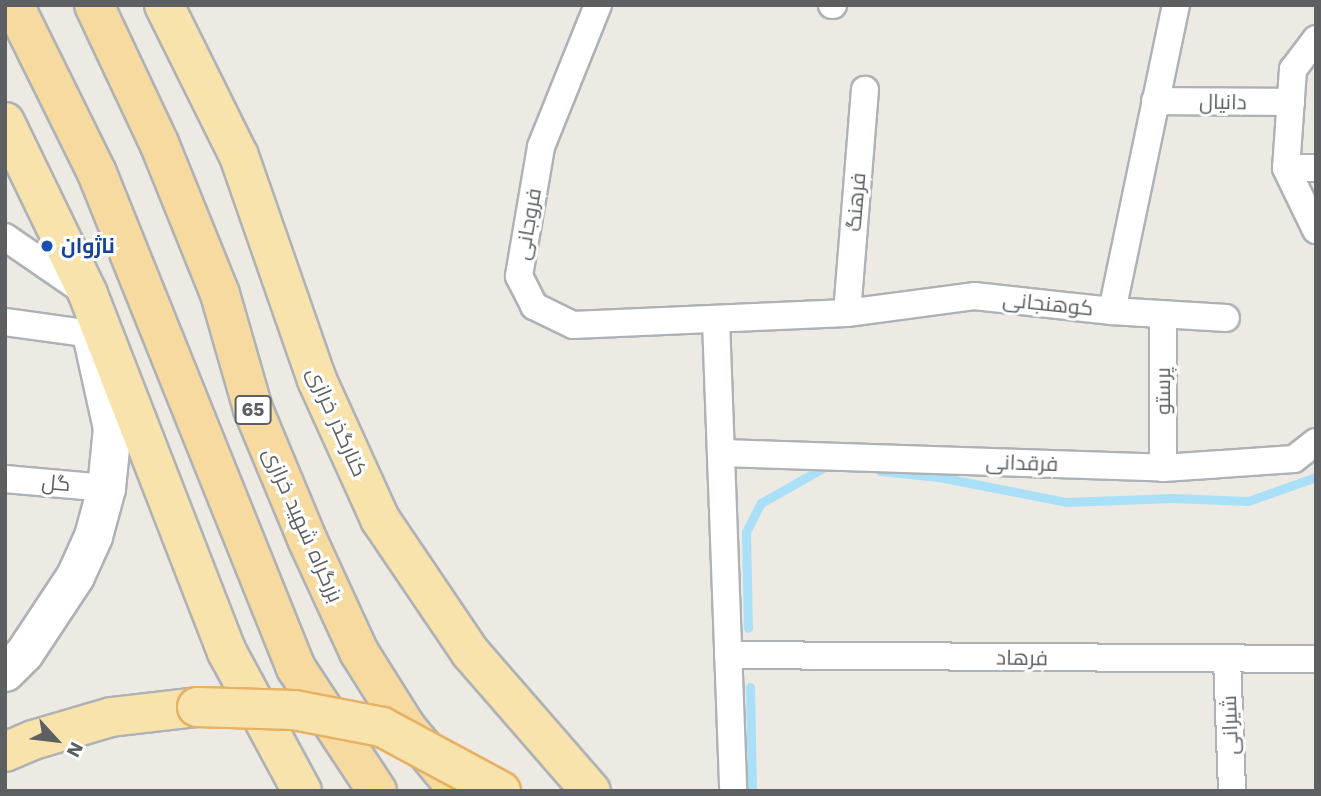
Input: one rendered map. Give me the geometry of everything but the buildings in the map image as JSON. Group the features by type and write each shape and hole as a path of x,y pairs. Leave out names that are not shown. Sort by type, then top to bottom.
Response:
{"highway":[{"name":"65","path":"14,5 97,173 296,668 377,791"},
{"name":"بزرگراه شهید خرازی","path":"94,5 159,144 220,294 253,409 324,577 359,652 406,727 458,791"}],"main road":[{"name":"کنارگذر خرازی","path":"164,5 239,156 317,380 380,519 470,652 591,791"},
{"path":"5,122 88,294 227,652 302,791"},
{"path":"5,672 24,653 75,576 93,536 106,488 112,428 91,334 88,294"},
{"path":"5,631 75,576"},
{"path":"5,752 33,740 111,717 197,707 294,710 382,727 501,791"}],"street":[{"name":"فروجانی","path":"598,5 541,147 519,276 534,306 573,325 716,320"},
{"name":"کوهنجانی","path":"716,320 847,313 974,296 1112,311 1176,5"},
{"path":"1316,39 1293,69 1286,168 1316,230"},
{"name":"فرهنگ","path":"847,313 865,90"},
{"name":"دانیال","path":"1155,101 1291,102"},
{"path":"1286,168 1316,168"},
{"path":"5,237 88,294"},
{"path":"1112,311 1226,318"},
{"name":"پرستو","path":"1163,315 1163,468"},
{"path":"716,320 733,791"},
{"path":"5,322 91,334"},
{"name":"فرقدانی","path":"722,453 1163,468 1294,459 1316,442"},
{"name":"گل","path":"5,478 106,488"},
{"name":"فرهاد","path":"728,655 1316,659"},
{"name":"شیرانی","path":"1227,659 1232,791"}],"waterway":[{"path":"748,628 746,532 761,503 828,465"},
{"path":"880,471 939,477 1066,502 1173,498 1248,501 1316,477"},
{"path":"750,687 752,791"}],"place":[{"name":"ناژوان","path":"47,246"}]}
